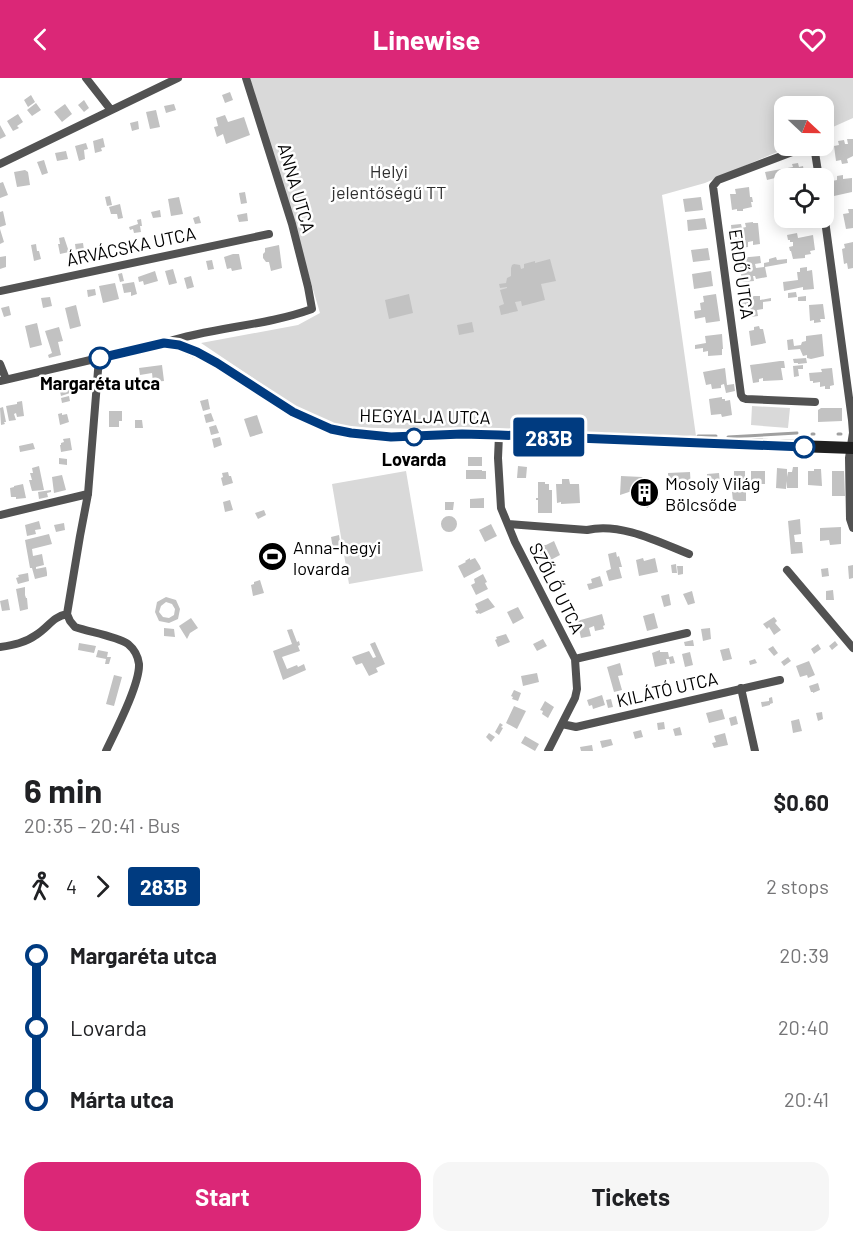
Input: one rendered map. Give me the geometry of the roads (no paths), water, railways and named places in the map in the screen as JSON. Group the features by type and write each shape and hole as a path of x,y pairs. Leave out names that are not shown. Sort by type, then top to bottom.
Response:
{"street":[{"path":"86,78 111,110"},
{"path":"0,164 178,78"},
{"name":"ANNA UTCA","path":"164,343 188,335 294,315 312,309 292,224 246,78"},
{"name":"ERDŐ UTCA","path":"782,156 718,180 713,186 741,395 746,399 815,402"},
{"path":"826,228 852,420 852,448 849,458 850,519 853,528"},
{"name":"ÁRVÁCSKA UTCA","path":"0,291 269,234"},
{"path":"0,364 3,380 164,343"},
{"name":"HEGYALJA UTCA","path":"164,343 179,345 207,357 293,412 331,429 351,433 391,437 462,434 852,448"},
{"path":"99,358 88,494 68,614 75,627 120,640 128,644 138,658 138,675 106,751"},
{"name":"SZŐLŐ UTCA","path":"499,435 501,508 515,542 575,659 577,689 575,698 548,751"},
{"path":"0,515 88,494"},
{"path":"508,524 629,531 689,554"},
{"path":"787,570 853,648"},
{"path":"0,647 23,643 38,634 59,616 68,614"},
{"path":"575,659 687,633"},
{"name":"KILÁTÓ UTCA","path":"562,724 576,727 780,680"},
{"path":"741,688 755,751"}],"waterway":[{"path":"728,437 797,433"},
{"path":"698,436 716,436"}],"place":[{"name":"Margaréta utca","path":"100,358"},
{"name":"Lovarda","path":"414,437"},
{"name":"Mosoly Világ Bölcsőde","path":"644,493"},
{"name":"Anna-hegyi lovarda","path":"272,557"}],"park label":[{"name":"Helyi jelentőségű TT","path":"389,181"}]}
